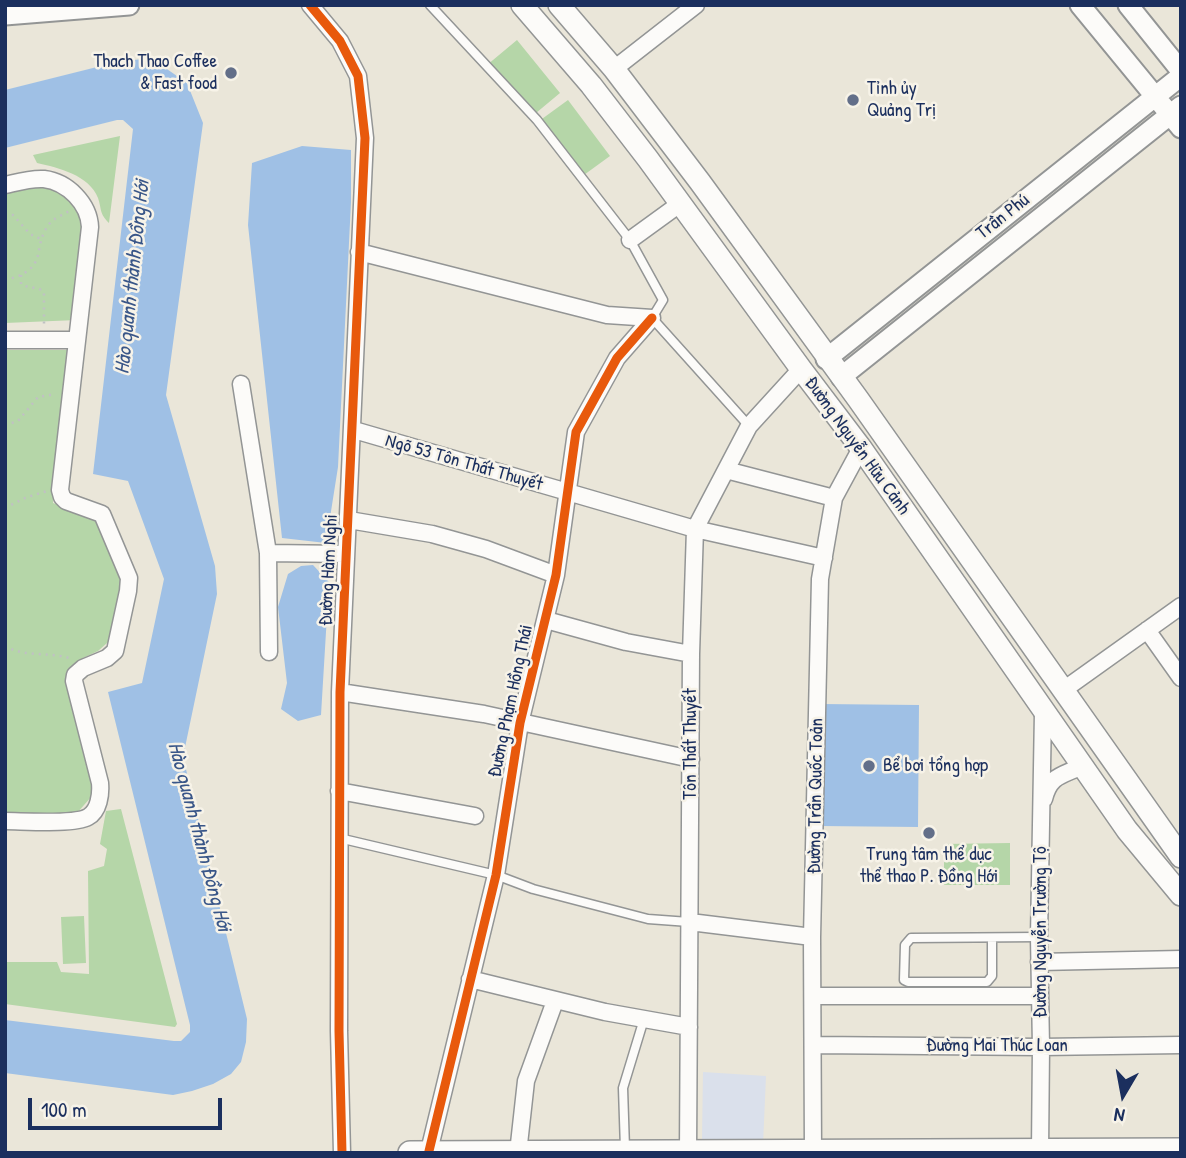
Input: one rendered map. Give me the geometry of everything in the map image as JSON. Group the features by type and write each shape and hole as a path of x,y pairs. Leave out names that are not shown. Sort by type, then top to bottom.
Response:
{"main road":[{"name":"Đường Nguyễn Hữu Cảnh","path":"522,5 591,85 681,203 800,369 861,448 1127,830 1181,895"},
{"name":"Đường Nguyễn Hữu Cảnh","path":"559,5 614,69 700,182 1181,857"},
{"path":"591,85 614,69"},
{"path":"800,369 825,356"},
{"path":"1043,712 1062,691"},
{"path":"1082,766 1106,753"},
{"path":"419,1152 1181,1150"}],"street":[{"path":"5,15 128,5"},
{"name":"Đường Hàm Nghi","path":"310,5 341,41 358,75 365,138 354,430 340,692 342,1153"},
{"path":"614,69 696,5"},
{"path":"1080,5 1154,97 1177,116"},
{"path":"1128,5 1181,74"},
{"name":"Trần Phú","path":"825,356 1181,74"},
{"name":"Trần Phú","path":"841,377 1177,116"},
{"path":"5,185 41,178 51,180 76,195 89,215 90,227 60,490 66,501 102,514 129,578 115,651 107,658 83,667 75,675 74,681 101,792 94,811 88,817 76,821 5,821"},
{"path":"630,240 681,203"},
{"path":"359,252 607,315 652,318"},
{"name":"Đường Phạm Hồng Thái","path":"419,1152 470,979 496,876 520,723 555,575 576,432 617,358 652,318"},
{"path":"5,340 77,340"},
{"name":"Tôn Thất Thuyết","path":"687,1152 691,654 695,529 749,426 800,369"},
{"path":"241,384 268,553 269,652"},
{"name":"Ngõ 53 Tôn Thất Thuyết","path":"354,430 695,529 824,558"},
{"name":"Đường Trần Quốc Toản","path":"813,1152 812,937 820,579 834,498 861,448"},
{"path":"726,470 834,498"},
{"path":"349,520 432,534 486,549 555,575"},
{"path":"268,553 346,554"},
{"path":"1062,691 1181,606"},
{"path":"546,620 626,642 691,654"},
{"path":"1147,630 1181,678"},
{"path":"340,692 460,710 691,759"},
{"name":"Đường Nguyễn Trường Tộ","path":"1040,1152 1039,937 1043,712"},
{"path":"1041,808 1049,783 1082,766"},
{"path":"339,791 475,816"},
{"path":"690,922 812,937"},
{"path":"1039,962 1181,959"},
{"path":"470,979 555,1001 689,1027"},
{"path":"813,996 1040,996"},
{"path":"519,1153 524,1089 555,1001"},
{"name":"Đường Mai Thúc Loan","path":"814,1045 1181,1045"}],"lane":[{"path":"430,5 537,120 630,240 663,300 652,318 749,426"},
{"path":"339,838 496,876 533,889 648,919 690,922"},
{"path":"992,938 992,976 987,982 904,980 905,945 911,938 1039,937"},
{"path":"625,1152 623,1088 644,1019"}],"path":[{"path":"5,280 21,275 37,261 50,222 69,211 76,195"},
{"path":"5,216 13,215 30,234 43,240"},
{"path":"21,275 21,284 40,288 44,292 43,340"},
{"path":"5,425 18,421 37,397 50,394 70,396"},
{"path":"5,508 52,489 60,490"},
{"path":"5,594 5,606"},
{"path":"5,646 16,652 45,653 70,658 83,667"}],"shaded area":[{"path":"703,1072 766,1076 763,1144 702,1141"}],"green space":[{"path":"517,40 560,93 530,118 487,65"},
{"path":"568,100 610,156 577,180 535,124"},
{"path":"120,136 109,223 102,214 94,190 88,184 81,178 55,167 37,163 33,155"},
{"path":"54,187 84,213 77,320 5,323 5,190"},
{"path":"5,350 70,350 53,503 98,518 124,579 115,636 72,669 97,785 92,796 77,813 5,816"},
{"path":"121,809 177,1024 175,1027 5,1004 5,962 57,962 61,972 89,974 88,871 104,866 107,849 100,844 106,811"},
{"path":"1010,843 1010,885 944,885 944,844"},
{"path":"84,916 86,963 63,964 61,917"}],"water":[{"name":"Hào quanh thành Đồng Hới","path":"151,58 187,83 203,123 166,395 215,566 217,594 183,757 247,1019 246,1042 241,1062 231,1074 213,1084 173,1095 5,1073 5,1020 174,1041 181,1041 190,1032 108,692 142,683 164,579 128,481 93,474 133,129 123,120 117,120 5,148 5,90 117,62"},
{"path":"302,146 351,150 351,202 338,467 326,543 282,538 248,225 252,163"},
{"path":"313,565 329,582 321,715 298,721 281,709 287,683 278,607 288,574 301,566"},
{"name":"Bể bơi tổng hợp","path":"821,704 919,705 918,827 820,826"}],"cycle path":[{"path":"310,5 340,41 358,76 365,138 340,692 339,1031 342,1153"},
{"path":"429,1151 496,875 520,723 556,575 576,432 617,358 652,318"}],"place":[{"name":"Thach Thao Coffee & Fast food","path":"231,73"},
{"name":"Tỉnh ủy Quảng Trị","path":"853,100"},
{"name":"Bể bơi tổng hợp","path":"869,766"},
{"name":"Trung tâm thể dục thể thao P. Đồng Hới","path":"929,833"}]}
